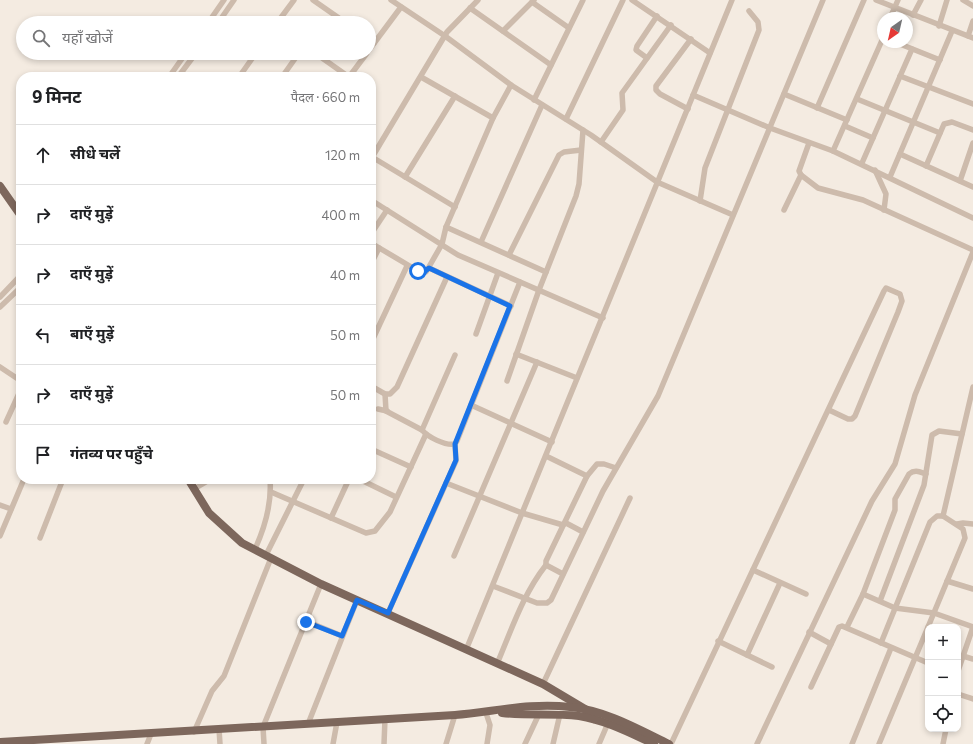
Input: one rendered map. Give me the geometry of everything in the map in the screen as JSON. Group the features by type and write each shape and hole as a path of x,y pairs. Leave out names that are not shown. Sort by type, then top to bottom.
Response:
{"main road":[{"path":"0,186 16,209"},
{"path":"191,484 209,513 236,538 321,584 543,684 585,709 594,719"},
{"path":"490,712 505,708 531,706 585,709 604,715 670,744"},
{"path":"0,742 194,732 219,729 490,712 560,714 594,719 608,723 654,744"}],"street":[{"path":"213,16 224,0"},
{"path":"223,16 234,0"},
{"path":"282,16 294,0"},
{"path":"313,0 336,16"},
{"path":"391,0 445,36 511,85 583,130 657,182 734,215"},
{"path":"376,144 421,77 445,36 478,0"},
{"path":"534,100 583,0"},
{"path":"566,119 623,0"},
{"path":"632,0 671,25 710,53"},
{"path":"466,650 732,0"},
{"path":"493,586 537,602 547,603 551,600 583,532 616,468 653,406 824,0"},
{"path":"817,108 864,0"},
{"path":"876,0 906,12"},
{"path":"892,12 898,0"},
{"path":"921,0 913,15 939,26 970,37 973,21"},
{"path":"939,26 947,0"},
{"path":"963,0 973,6"},
{"path":"503,32 533,1 569,28"},
{"path":"376,36 401,7"},
{"path":"470,8 551,65"},
{"path":"700,201 705,168 759,30 758,22 749,11"},
{"path":"647,58 636,50 637,46 657,16"},
{"path":"601,142 623,110 622,93 671,25"},
{"path":"890,177 952,31"},
{"path":"688,109 660,94 656,90 656,86 691,39"},
{"path":"834,151 879,48"},
{"path":"862,163 912,49 940,60"},
{"path":"173,72 181,60"},
{"path":"182,72 191,60"},
{"path":"243,72 251,60"},
{"path":"286,72 294,60"},
{"path":"325,60 342,72"},
{"path":"353,72 362,60"},
{"path":"900,76 973,104"},
{"path":"421,77 493,118"},
{"path":"376,246 407,266 423,273 429,268 442,244 446,227 493,118 511,85"},
{"path":"784,94 847,120"},
{"path":"693,95 770,128 834,151 862,163 973,218"},
{"path":"405,176 454,96"},
{"path":"857,99 940,133"},
{"path":"481,242 542,105"},
{"path":"926,166 940,133 948,122 973,130"},
{"path":"845,126 872,138"},
{"path":"507,382 539,290 577,190 583,130"},
{"path":"757,744 876,494 895,464 915,396 971,263 973,251 863,200 818,188 801,175 799,171 809,143"},
{"path":"960,181 973,143"},
{"path":"509,255 558,155 564,152 581,150"},
{"path":"900,154 973,187"},
{"path":"376,160 455,206"},
{"path":"875,170 886,194 884,210"},
{"path":"784,210 801,175"},
{"path":"376,203 458,255 603,318"},
{"path":"376,226 386,210"},
{"path":"446,227 546,272"},
{"path":"376,254 379,248"},
{"path":"376,332 407,266"},
{"path":"429,268 510,306"},
{"path":"476,334 498,273"},
{"path":"376,389 385,394 390,394 397,387 447,277"},
{"path":"0,297 16,280"},
{"path":"388,613 457,457 455,444 520,282"},
{"path":"670,744 829,410 884,290 886,288 890,289 900,294 902,301 898,312 855,416 852,419 848,419 829,410"},
{"path":"0,307 16,292"},
{"path":"271,492 294,500 366,533 375,531 387,516 411,468 455,354"},
{"path":"516,354 577,378"},
{"path":"454,556 538,362"},
{"path":"0,367 16,378"},
{"path":"943,516 973,387"},
{"path":"385,394 385,407 387,411"},
{"path":"6,422 16,400"},
{"path":"471,406 552,442"},
{"path":"378,409 387,411 450,445 455,444"},
{"path":"966,416 973,418"},
{"path":"880,601 924,485 931,440 935,432 962,434"},
{"path":"376,451 411,468"},
{"path":"546,456 587,476"},
{"path":"497,664 526,598 538,575 546,565 546,561 587,476 596,464 604,464 616,468"},
{"path":"847,627 862,594 895,510 895,499 912,471 926,474"},
{"path":"446,483 522,513 563,525 566,523 583,532"},
{"path":"0,536 22,484"},
{"path":"40,538 61,484"},
{"path":"194,489 202,484"},
{"path":"255,549 265,527 271,492 270,484"},
{"path":"194,732 212,691 224,676 269,556 302,484"},
{"path":"331,518 347,484"},
{"path":"369,484 396,497"},
{"path":"543,684 630,498"},
{"path":"0,505 11,509"},
{"path":"881,643 930,522 937,516 943,516 963,529 965,538 929,624"},
{"path":"957,524 973,524"},
{"path":"546,565 563,574"},
{"path":"753,570 806,594"},
{"path":"947,581 973,590"},
{"path":"747,655 780,583"},
{"path":"264,744 263,727 321,584"},
{"path":"862,594 895,608 934,613 973,627 961,662"},
{"path":"308,724 357,600"},
{"path":"306,622 342,636"},
{"path":"811,687 839,627 847,627 891,648 925,662"},
{"path":"809,632 831,644"},
{"path":"878,744 925,634"},
{"path":"718,641 772,668"},
{"path":"852,744 891,648"},
{"path":"963,656 973,659"},
{"path":"961,695 973,699"},
{"path":"487,744 490,725 490,712"},
{"path":"525,744 539,714"},
{"path":"553,744 560,714"},
{"path":"446,744 455,715"},
{"path":"384,744 385,719"},
{"path":"333,744 336,722"},
{"path":"599,744 608,723"},
{"path":"219,729 220,744"},
{"path":"943,744 945,732"},
{"path":"147,744 151,734"}],"route":[{"path":"306,622 342,636 357,600 388,613 456,460 457,452 455,444 510,306 429,268 423,273 418,271"}]}
